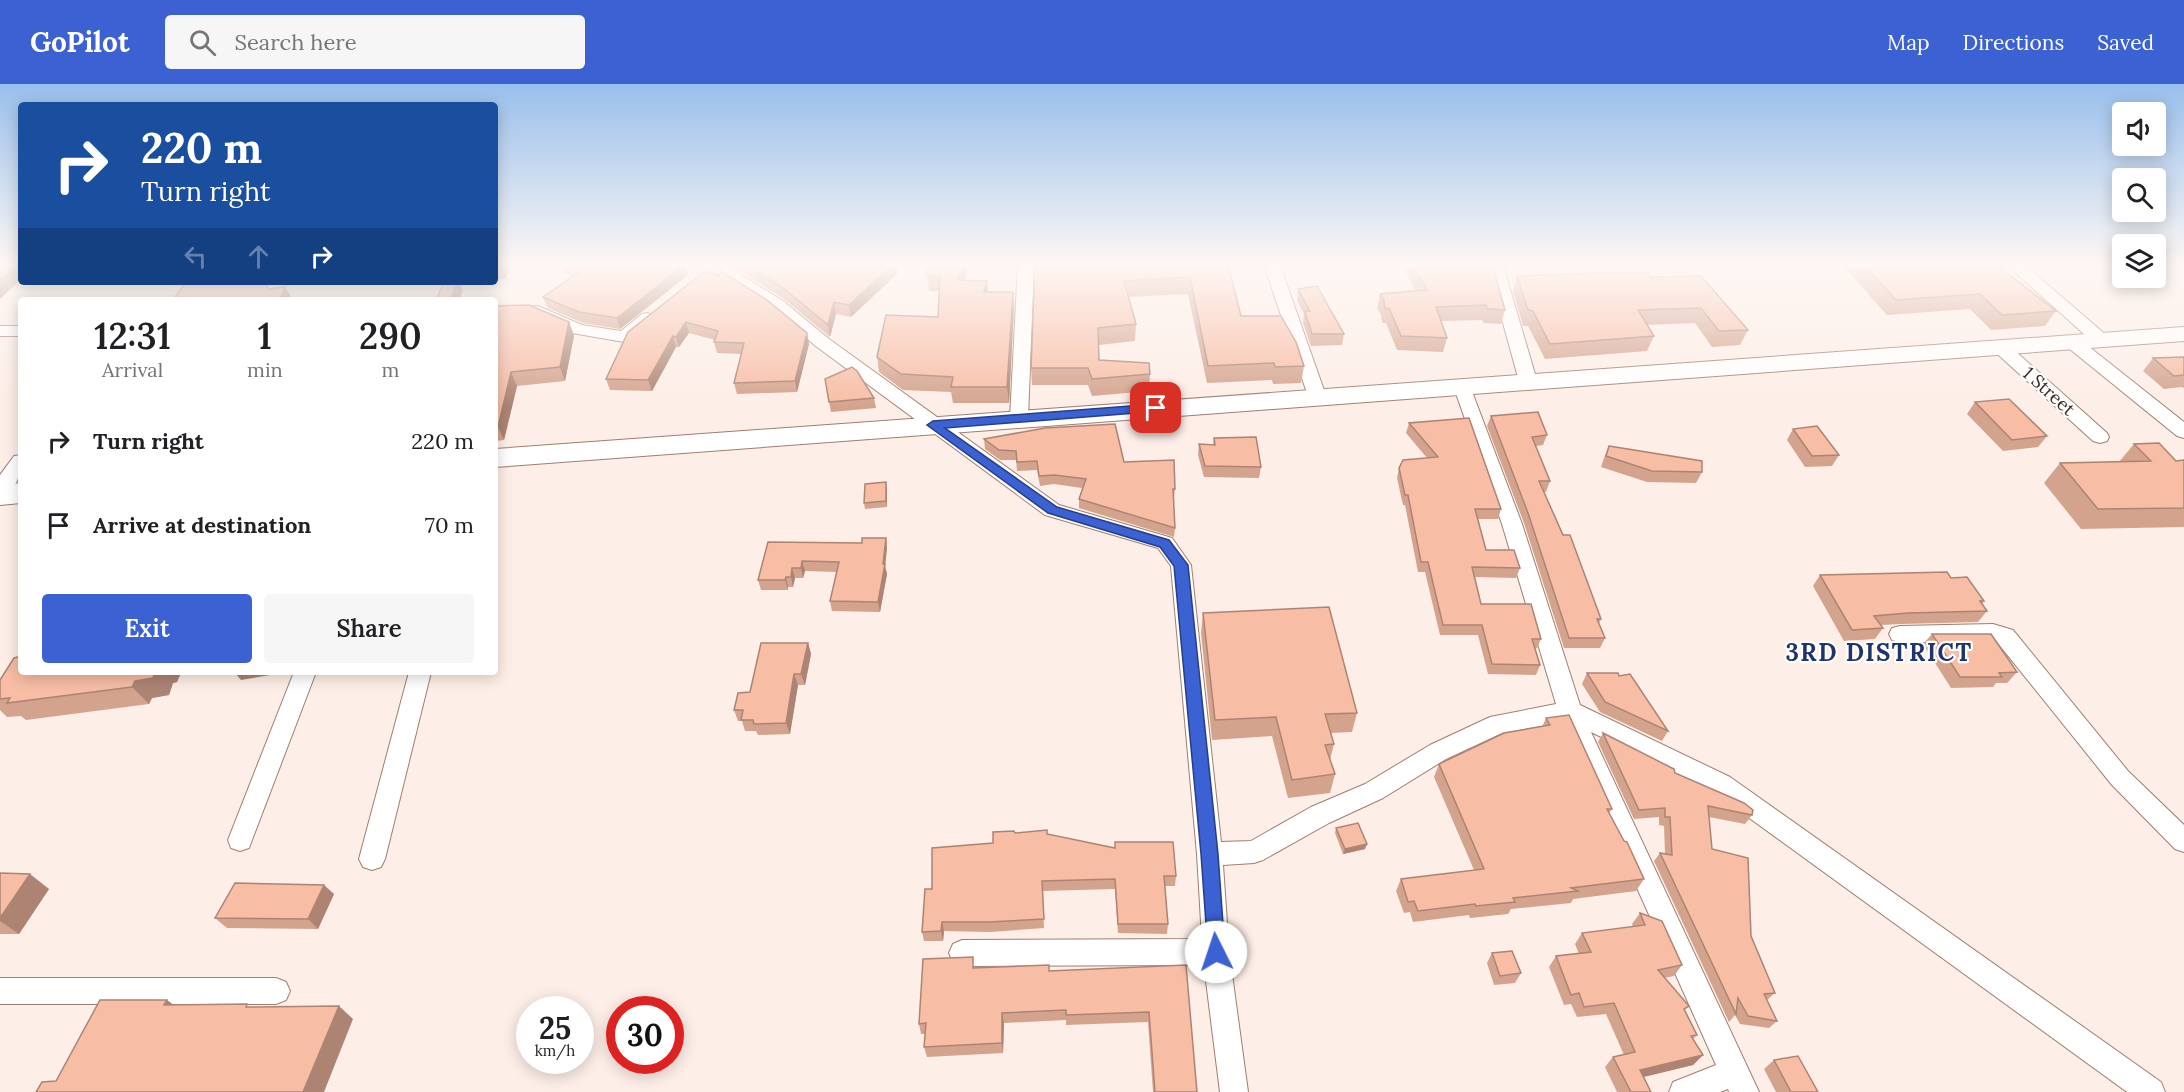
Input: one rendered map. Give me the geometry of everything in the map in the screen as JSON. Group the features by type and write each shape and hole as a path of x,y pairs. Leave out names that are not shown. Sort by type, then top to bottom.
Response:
{"main road":[{"path":"498,458 1462,385 2184,334"},
{"path":"0,495 18,493"}],"street":[{"path":"540,312 579,329 624,337 655,312"},
{"path":"786,312 933,425 1052,510 1165,543 1181,565 1210,854 1216,952 1234,1092"},
{"path":"1019,418 1024,312"},
{"path":"1288,312 1317,396"},
{"path":"1508,312 1528,381"},
{"path":"2068,312 2100,339"},
{"path":"0,331 18,331"},
{"path":"2072,342 2184,432"},
{"name":"1 Street","path":"1999,346 2100,437"},
{"path":"1462,385 1512,524 1570,711 1740,1082 1683,1092"},
{"path":"0,489 18,465"},
{"path":"1900,634 1993,632 2005,636 2120,778 2184,841"},
{"path":"240,840 304,675"},
{"path":"372,859 419,675"},
{"path":"1210,854 1254,852 1320,815 1374,791 1438,752 1498,724 1570,711 1721,784 2151,1092"},
{"path":"962,953 1216,952"},
{"path":"97,1021 114,991"},
{"path":"0,992 276,991"}],"building":[{"path":"498,312 546,312 569,322 560,367 511,372 498,427"},
{"path":"579,312 625,312 617,318"},
{"path":"653,312 782,312 807,333 795,381 734,383 744,343 714,342 718,331 686,322 676,337 673,336 648,380 606,379 628,332"},
{"path":"812,312 831,312 828,325"},
{"path":"938,312 1012,312 1007,387 951,387 953,377 901,374 877,357 886,315 938,317"},
{"path":"1033,312 1133,312 1136,324 1098,328 1099,360 1149,363 1150,374 1092,379 1088,368 1031,368"},
{"path":"1197,312 1240,312 1241,316 1281,316 1296,342 1304,366 1275,367 1274,363 1208,366"},
{"path":"1305,312 1332,312 1344,334 1312,334"},
{"path":"1391,312 1438,312 1447,338 1401,336"},
{"path":"1534,312 1639,312 1654,336 1550,344"},
{"path":"1704,312 1732,312 1748,330 1719,331"},
{"path":"1999,312 2042,312 2002,315"},
{"path":"2184,357 2184,375 2174,376 2153,358"},
{"path":"852,367 874,398 829,402 825,379"},
{"path":"2009,399 2047,436 2012,440 1975,402"},
{"path":"1538,412 1547,435 1532,437 1550,481 1539,481 1563,535 1570,535 1601,619 1597,619 1605,638 1569,638 1528,513 1491,416"},
{"path":"1469,418 1501,509 1475,509 1486,550 1514,550 1520,568 1472,567 1481,604 1531,604 1541,639 1532,639 1540,665 1492,664 1482,625 1443,625 1428,562 1421,562 1408,495 1405,495 1399,468 1403,460 1438,457 1409,423"},
{"path":"1115,424 1124,462 1174,460 1175,528 1079,499 1086,479 1054,475 1039,476 1037,461 1017,462 1016,451 999,450 984,439 1045,428"},
{"path":"1817,426 1839,455 1812,456 1793,429"},
{"path":"1256,437 1261,467 1205,466 1199,444 1215,445 1214,438"},
{"path":"2159,443 2176,461 2184,460 2184,508 2098,509 2060,463 2151,461 2134,444"},
{"path":"1609,446 1702,461 1702,472 1652,471 1606,456"},
{"path":"886,482 886,501 864,503 865,484"},
{"path":"862,538 886,538 883,564 885,564 878,602 830,601 839,562 802,561 801,568 792,568 791,577 786,577 785,580 758,580 768,542 862,543"},
{"path":"1947,572 1951,578 1967,577 1984,601 1980,601 1987,611 1874,616 1883,628 1852,630 1820,575"},
{"path":"1329,607 1357,713 1325,714 1334,744 1325,745 1335,774 1292,780 1276,717 1215,720 1203,613"},
{"path":"1932,634 1991,634 2017,672 1999,673 2002,677 1960,677"},
{"path":"761,643 808,643 801,674 794,674 786,723 754,724 753,720 741,720 743,710 734,710 738,693 750,692"},
{"path":"18,657 18,675 154,675 153,678 135,681 132,687 7,703 10,698 0,699 0,680 14,658"},
{"path":"1587,673 1618,673 1619,676 1630,674 1668,731 1605,702"},
{"path":"1569,715 1612,809 1607,809 1624,841 1627,842 1644,879 1571,888 1578,891 1513,898 1515,902 1418,911 1414,901 1408,902 1401,879 1484,869 1439,764 1504,733 1550,725 1546,718"},
{"path":"1603,733 1674,769 1675,773 1744,803 1753,810 1752,815 1708,806 1712,849 1748,858 1751,936 1775,993 1764,994 1777,1021 1748,1016 1738,998 1736,1014 1660,853 1672,855 1670,817 1665,817 1665,808 1639,810"},
{"path":"1358,823 1367,844 1345,849 1336,828"},
{"path":"1047,830 1047,834 1115,848 1115,842 1173,842 1176,876 1164,876 1168,924 1118,924 1115,879 1042,881 1044,919 942,922 941,931 922,932 925,889 932,889 932,848 993,843 993,832 1014,831 1015,833"},
{"path":"0,873 30,874 0,918"},
{"path":"235,883 324,885 308,919 215,918"},
{"path":"1640,913 1662,921 1682,965 1658,970 1689,1006 1684,1009 1697,1035 1691,1036 1703,1055 1640,1070 1651,1092 1631,1092 1613,1057 1635,1052 1614,1003 1584,1007 1579,993 1571,995 1556,956 1591,952 1582,933 1645,925"},
{"path":"1512,951 1521,973 1500,976 1492,953"},
{"path":"973,957 973,968 1049,965 1049,971 1186,965 1197,1092 1155,1092 1149,1012 1066,1015 1066,1010 1002,1013 1002,1043 924,1047 926,1023 919,1024 923,959"},
{"path":"100,1000 167,1000 164,1005 339,1006 303,1092 36,1092 42,1082 56,1081"},
{"path":"1798,1056 1818,1092 1791,1092 1774,1060"}],"district":[{"name":"3RD DISTRICT","path":"1879,652"}],"route":[{"path":"1156,408 933,425 1052,510 1165,543 1181,565 1210,854 1216,952"}]}
